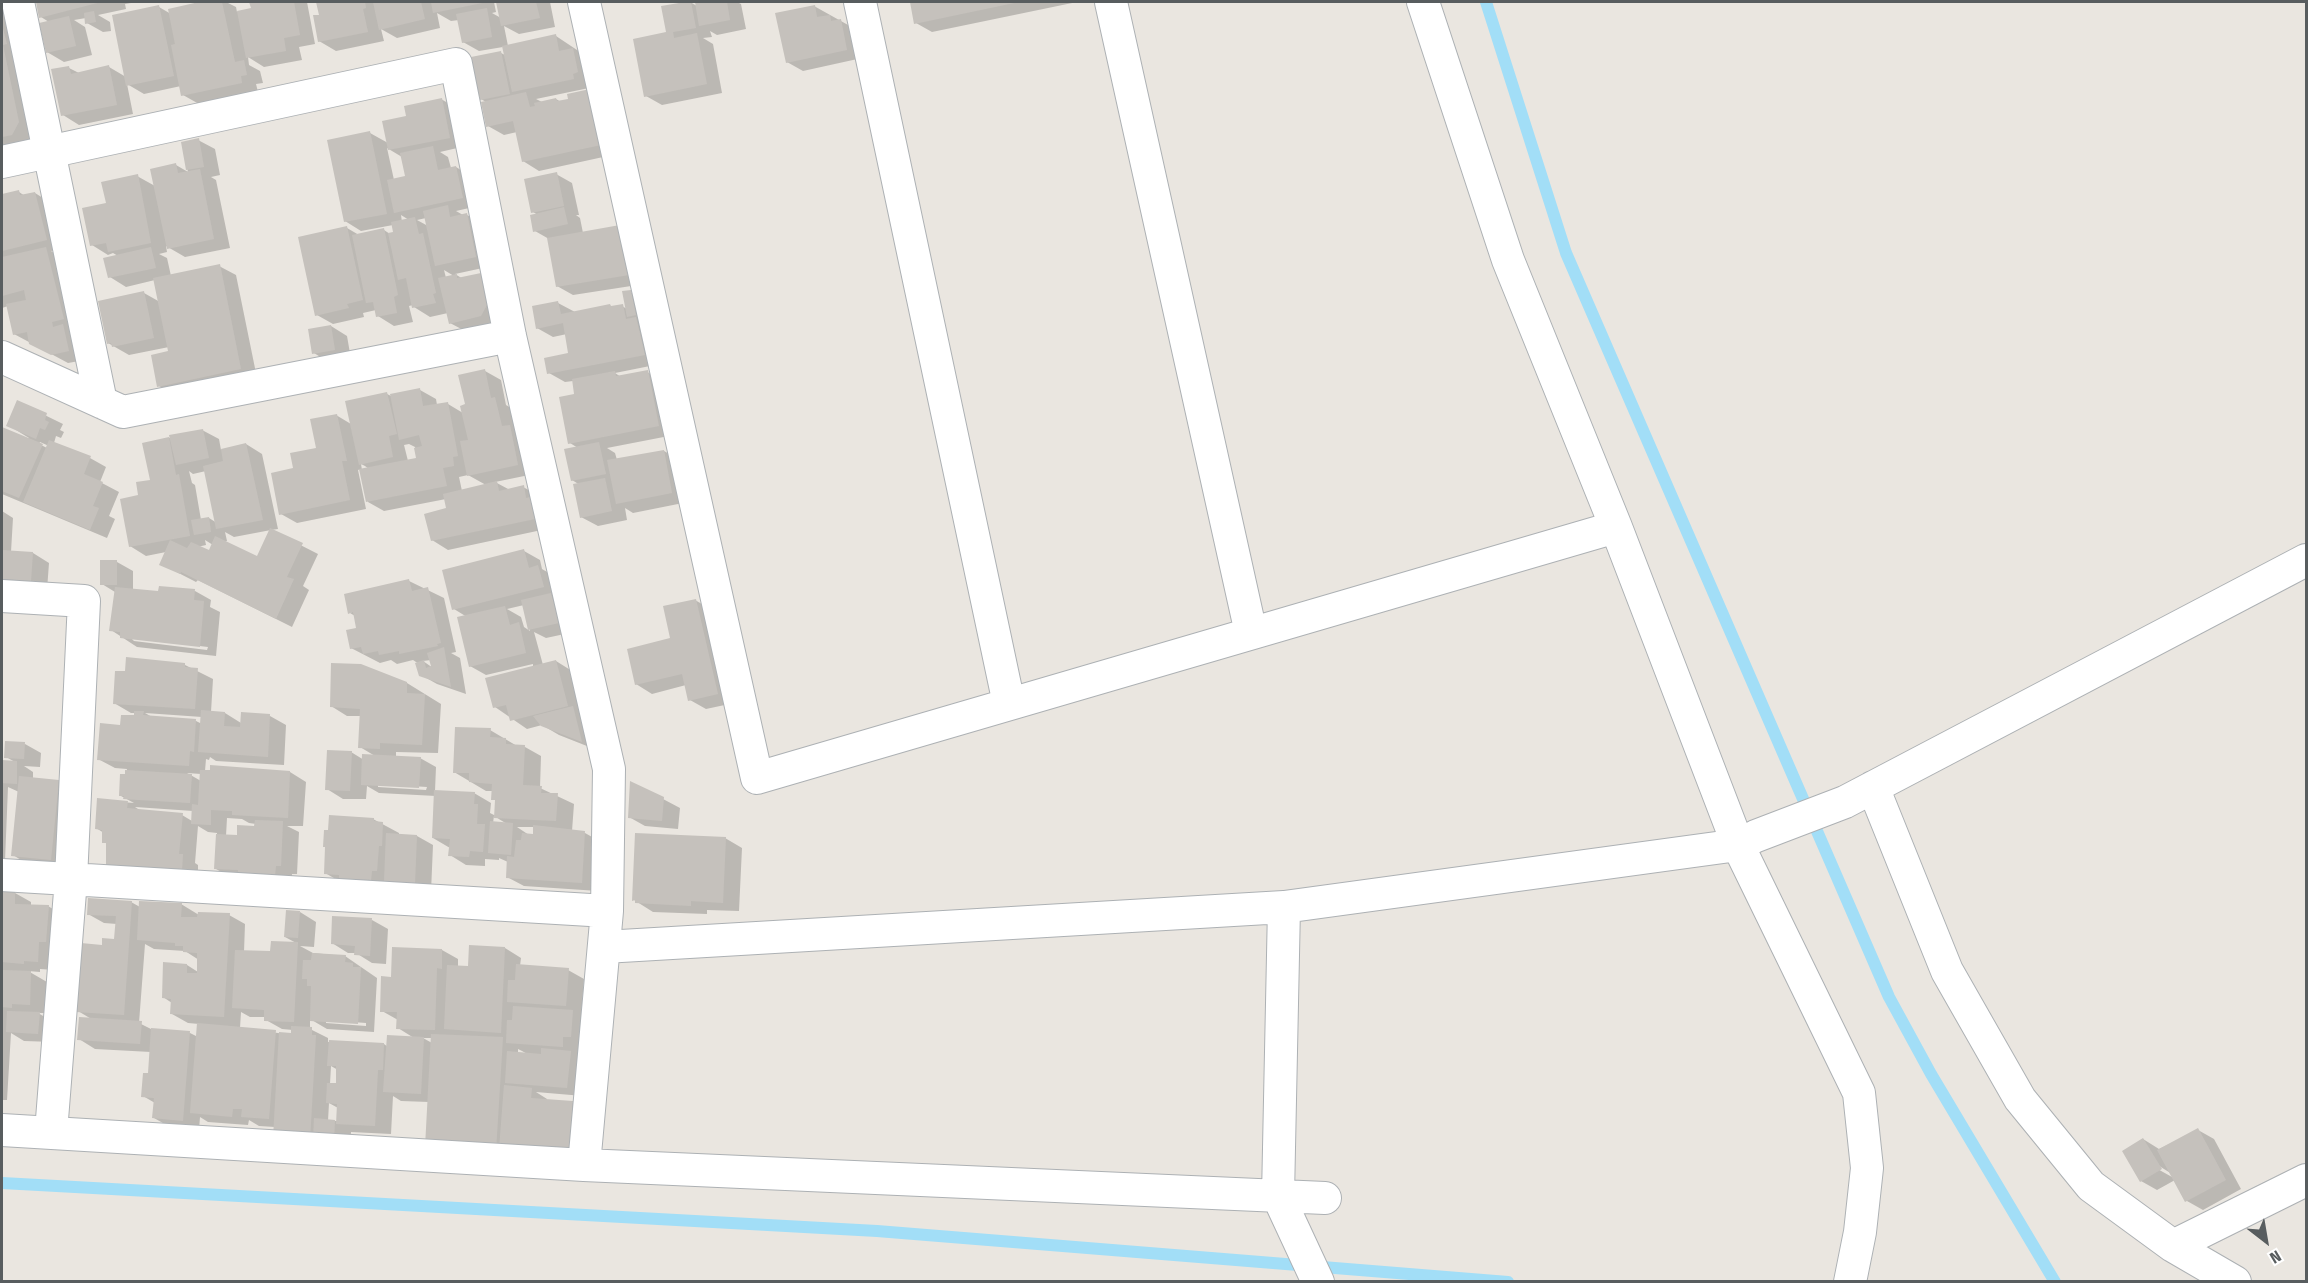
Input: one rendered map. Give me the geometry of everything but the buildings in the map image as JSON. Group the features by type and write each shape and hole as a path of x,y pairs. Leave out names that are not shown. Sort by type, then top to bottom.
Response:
{"street":[{"path":"18,2 101,402"},
{"path":"584,2 757,778 1616,527"},
{"path":"860,2 1009,704"},
{"path":"1111,2 1251,633"},
{"path":"1423,2 1508,260 1616,527 1747,840 1859,1093 1867,1168 1860,1232 1851,1281"},
{"path":"2,162 456,64 510,336 609,769 607,911 584,1165"},
{"path":"2,357 123,412 510,336"},
{"path":"604,946 1284,907 1747,840 1845,802 2307,560"},
{"path":"2,596 84,601 71,879 51,1132"},
{"path":"1873,787 1947,971 2020,1099 2091,1186 2173,1246 2235,1281"},
{"path":"2,875 607,911"},
{"path":"1284,907 1283,1204 1318,1281"},
{"path":"2,1130 1283,1204 1325,1198"},
{"path":"2173,1246 2307,1180"}],"waterway":[{"path":"1486,2 1566,253 1889,997 1931,1074 2055,1282"},
{"path":"2,1183 877,1231 1508,1282"}]}
